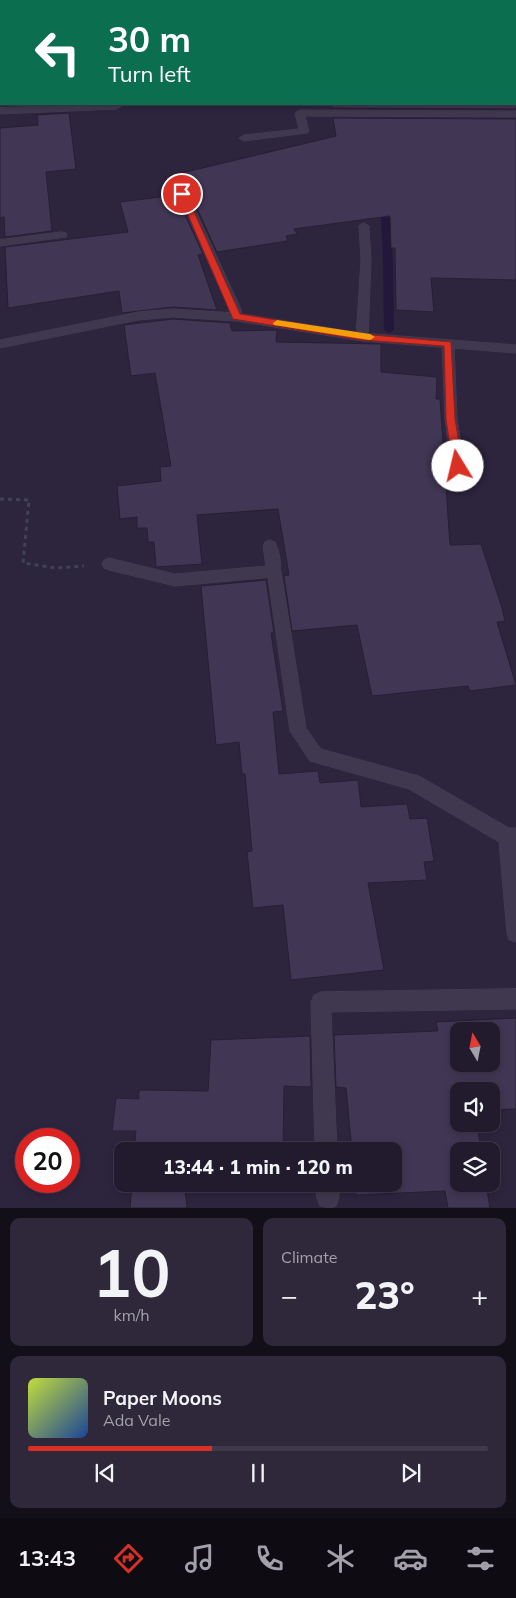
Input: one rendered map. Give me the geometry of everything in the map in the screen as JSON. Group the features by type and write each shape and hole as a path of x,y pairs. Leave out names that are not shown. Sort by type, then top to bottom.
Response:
{"street":[{"path":"0,111 117,106"},
{"path":"244,138 304,132 300,113 516,114"},
{"path":"182,194 235,309 236,317"},
{"path":"362,337 366,260 364,226"},
{"path":"0,243 62,234"},
{"path":"0,344 138,316 173,313 236,317 362,337 516,349"},
{"path":"448,344 451,419 458,466"},
{"path":"270,546 298,732 316,755 413,782 511,837 516,933"},
{"path":"109,564 175,580 274,571"},
{"path":"326,1142 321,1002 516,999"}],"path":[{"path":"0,499 29,500 23,564 56,568 109,564"}],"building":[{"path":"331,105 516,105 516,109 332,108"},
{"path":"69,113 76,169 46,172 52,231 5,237 4,217 0,218 0,128 38,125 37,115"},
{"path":"333,118 516,119 516,280 431,278 434,312 396,310 395,248 391,248 390,216 294,229 297,234 286,236 288,241 217,252 190,193 184,189 177,193 165,177 336,136"},
{"path":"176,195 203,254 198,255 217,310 173,307 122,313 119,291 8,308 5,247 128,232 120,202"},
{"path":"173,319 230,323 232,331 277,330 276,342 381,344 381,372 437,377 436,399 440,399 450,545 481,544 502,608 505,621 497,622 516,685 470,691 468,686 372,696 357,625 292,631 284,576 289,575 278,509 197,515 202,564 156,567 154,542 148,542 147,528 137,528 137,517 120,519 117,486 161,481 160,467 171,466 155,373 131,376 124,325"},
{"path":"266,580 274,633 271,633 283,711 273,712 279,774 318,771 320,783 358,780 361,807 407,804 410,819 427,818 434,861 424,862 427,880 368,883 384,970 291,980 283,905 253,908 247,852 252,851 245,774 242,774 239,742 216,745 201,586"},
{"path":"516,1018 516,1109 500,1110 500,1082 450,1082 450,1132 478,1132 480,1142 450,1142 450,1192 487,1192 490,1208 448,1208 445,1191 356,1195 356,1192 402,1192 402,1142 351,1142 346,1088 336,1087 334,1035 438,1031 436,1022"},
{"path":"310,1036 311,1087 284,1086 283,1142 135,1142 136,1131 112,1131 116,1098 139,1099 139,1090 208,1091 211,1040"},
{"path":"131,1192 185,1192 187,1208 130,1208"}],"waterway":[{"path":"384,201 388,261 389,330"}],"slow traffic":[{"path":"277,323 370,337"}],"route":[{"path":"182,194 235,309 236,317 362,337 448,344 451,419 458,466"}]}
